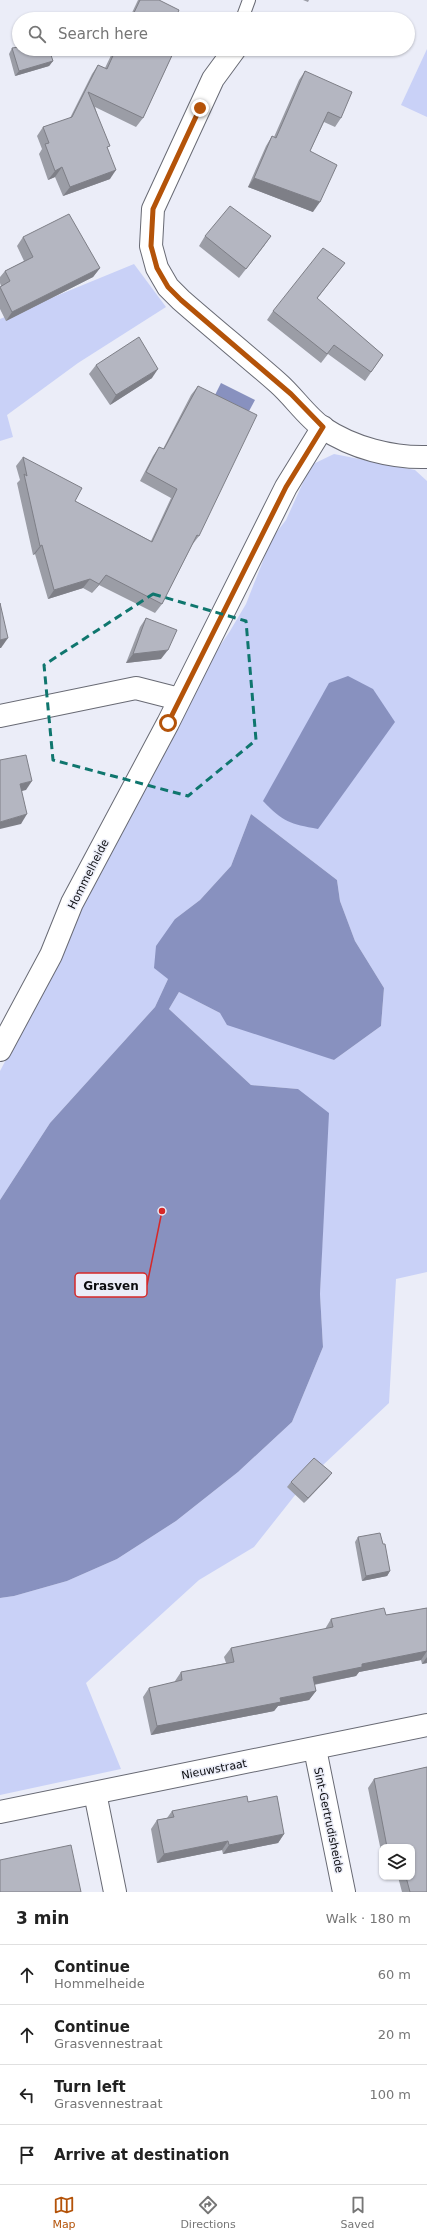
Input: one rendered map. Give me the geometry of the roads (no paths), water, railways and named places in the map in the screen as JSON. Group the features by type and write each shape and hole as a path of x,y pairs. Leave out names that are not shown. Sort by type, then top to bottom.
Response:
{"street":[{"path":"230,56 213,79 153,209 151,246 157,268 172,291 291,394 323,427 351,442 376,451 399,457 427,457"},
{"name":"Hommelheide","path":"0,1050 51,955 72,903 179,699 286,487 323,427"},
{"path":"0,716 136,688 179,699"},
{"name":"Nieuwstraat","path":"0,1812 427,1725"},
{"name":"Sint-Gertrudisheide","path":"315,1749 344,1892"},
{"path":"94,1793 115,1892"}],"lane":[{"path":"245,12 249,0"}],"place":[{"name":"Grasven","path":"162,1211"}]}
